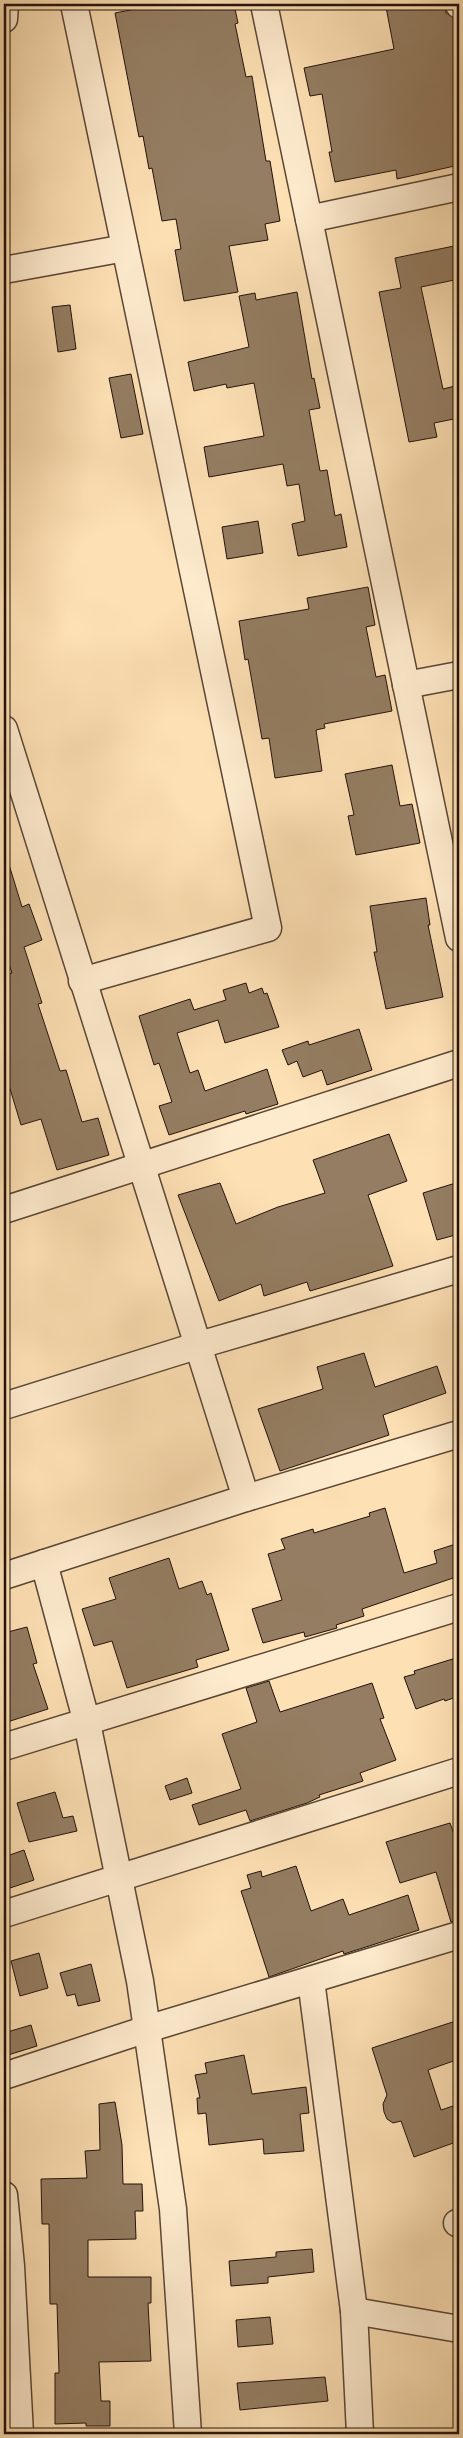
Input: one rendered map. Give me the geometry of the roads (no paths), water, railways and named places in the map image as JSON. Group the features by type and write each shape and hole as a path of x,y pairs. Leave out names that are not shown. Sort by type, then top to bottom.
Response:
{"street":[{"path":"4,19 6,4"},
{"path":"74,4 268,928 82,981"},
{"path":"264,4 459,938"},
{"path":"308,219 459,187"},
{"path":"4,270 125,248"},
{"path":"406,685 459,675"},
{"path":"4,729 196,1346 246,1498"},
{"path":"4,1210 459,1063"},
{"path":"4,1406 196,1346 459,1269"},
{"path":"4,1576 246,1498 459,1434"},
{"path":"44,1563 87,1723 120,1877 147,2029 173,2209 188,2434"},
{"path":"4,1747 459,1607"},
{"path":"4,1914 459,1771"},
{"path":"4,2076 147,2029 459,1935"},
{"path":"311,1980 354,2311 360,2434"},
{"path":"4,2195 11,2266 20,2434"},
{"path":"354,2311 459,2329"}]}
